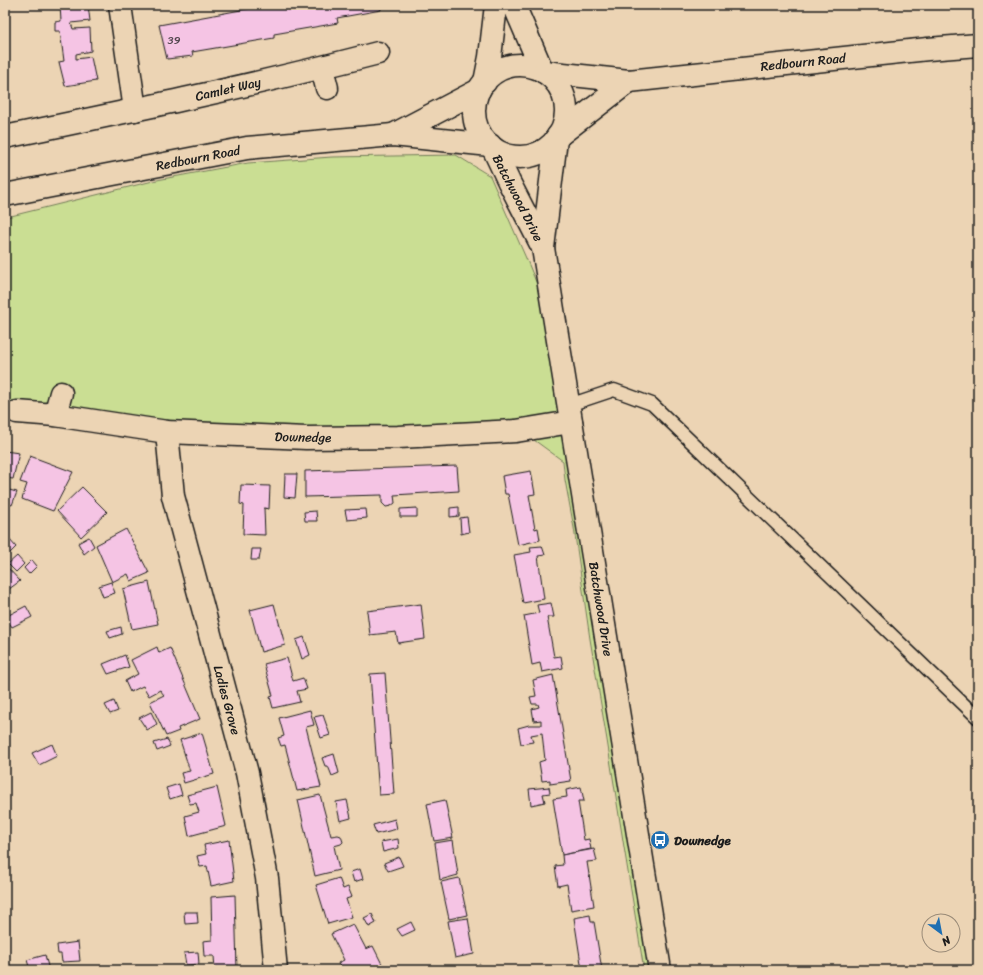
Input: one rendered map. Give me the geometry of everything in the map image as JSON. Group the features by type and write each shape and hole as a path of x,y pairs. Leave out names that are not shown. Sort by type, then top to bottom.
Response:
{"street":[{"path":"120,5 135,110"},
{"path":"496,5 490,57 475,104 475,120 480,134 491,147 512,156 519,157 533,155 546,148 629,81"},
{"path":"514,5 543,71"},
{"name":"Redbourn Road","path":"543,71 629,81 978,45"},
{"name":"Camlet Way","path":"5,137 135,110 324,78 378,54"},
{"path":"482,86 497,71 511,66 527,65 543,71 555,81 563,94 566,108 564,122 557,138"},
{"name":"Redbourn Road","path":"392,135 482,86"},
{"name":"Redbourn Road","path":"5,195 247,148 392,135 491,147"},
{"name":"Batchwood Drive","path":"557,138 543,248 660,970"},
{"name":"Batchwood Drive","path":"491,147 543,248"},
{"name":"Downedge","path":"61,392 35,413 167,432 306,438 398,437 516,431 570,413"},
{"name":"Ladies Grove","path":"167,432 173,496 247,773 267,878 276,970"}],"lane":[{"path":"570,413 614,390 652,404 978,718"}],"green space":[{"path":"456,155 490,176 561,342 559,421 307,435 5,416 5,233 7,217 157,180 248,163 332,157"},
{"path":"578,429 665,970 644,970 590,639 563,461 523,432"}],"building":[{"path":"60,5 88,5 90,21 71,23 73,29 90,28 91,51 76,54 76,59 91,57 96,81 65,86 59,62 64,61 60,31 55,31 55,22 61,21"},
{"path":"263,5 380,5 381,10 337,18 338,23 274,34 274,38 192,52 193,56 167,59 159,25"},
{"path":"5,71 7,92 5,93"},
{"path":"5,451 19,453 13,479 5,478"},
{"path":"30,456 73,472 53,511 22,499 27,484 20,482"},
{"path":"457,466 459,491 394,495 395,503 391,506 386,507 382,503 382,495 305,497 305,471"},
{"path":"531,471 535,494 529,495 535,529 538,528 540,540 518,545 508,494 505,494 502,476"},
{"path":"285,474 297,474 295,498 284,497"},
{"path":"241,485 270,486 269,509 264,508 265,535 243,534 244,505 240,504"},
{"path":"82,487 107,512 81,537 57,511"},
{"path":"5,489 17,492 12,505 5,503"},
{"path":"459,507 459,516 450,517 450,508"},
{"path":"417,508 417,517 400,517 400,509"},
{"path":"366,509 367,518 347,520 345,510"},
{"path":"316,511 317,521 305,521 304,512"},
{"path":"467,517 469,532 461,534 460,518"},
{"path":"126,529 149,573 131,581 128,574 112,582 96,545"},
{"path":"89,537 94,546 84,554 78,543"},
{"path":"9,539 16,547 6,557 5,543"},
{"path":"542,546 545,555 538,556 544,599 523,603 514,555 531,552 530,547"},
{"path":"252,549 261,549 259,560 251,560"},
{"path":"17,556 24,564 16,572 8,564"},
{"path":"32,560 37,566 29,574 24,568"},
{"path":"6,566 20,581 5,592 5,567"},
{"path":"111,582 115,593 103,597 99,586"},
{"path":"149,582 158,624 132,629 123,589"},
{"path":"551,603 554,617 547,617 554,657 561,656 563,668 542,672 540,663 532,665 524,616 539,613 537,605"},
{"path":"274,604 285,645 261,652 250,610"},
{"path":"421,604 425,639 398,643 396,632 370,635 367,611"},
{"path":"26,606 32,617 12,627 5,617"},
{"path":"121,627 122,634 110,638 107,631"},
{"path":"304,637 310,655 302,659 296,640"},
{"path":"157,647 159,653 170,648 200,719 178,728 179,731 166,736 150,702 164,695 160,690 149,696 143,686 130,692 125,681 138,674 131,660"},
{"path":"125,655 129,667 108,674 103,664"},
{"path":"287,658 293,681 303,678 307,689 297,691 300,702 273,708 270,697 273,696 264,664"},
{"path":"385,673 394,794 379,795 370,674"},
{"path":"553,675 571,781 550,784 550,780 542,781 539,762 545,760 542,733 531,735 533,742 521,744 518,728 529,725 541,725 541,720 534,721 532,709 539,707 538,704 532,704 530,697 536,696 533,680"},
{"path":"114,701 118,711 110,714 105,705"},
{"path":"310,710 314,725 306,727 321,787 297,791 285,745 281,746 278,738 284,736 279,718"},
{"path":"151,712 157,724 147,730 139,718"},
{"path":"323,715 330,735 321,738 314,717"},
{"path":"202,733 214,774 184,783 181,773 190,771 180,740"},
{"path":"167,739 170,746 157,751 154,743"},
{"path":"52,744 57,756 39,765 32,753"},
{"path":"334,754 339,773 332,776 328,766 325,766 322,758"},
{"path":"179,784 182,795 170,799 166,788"},
{"path":"217,787 226,826 189,836 185,816 199,812 196,803 190,804 187,795"},
{"path":"549,787 550,793 543,794 545,802 531,805 529,789"},
{"path":"581,787 584,801 578,801 584,840 589,839 591,849 562,855 553,799 567,797 566,790"},
{"path":"320,795 331,836 341,836 343,842 334,846 339,870 315,876 298,800"},
{"path":"347,800 351,818 340,821 336,802"},
{"path":"445,800 453,838 434,841 427,804"},
{"path":"395,819 397,829 376,834 373,825"},
{"path":"398,839 399,848 383,852 381,842"},
{"path":"229,840 234,881 211,886 207,866 200,867 197,856 206,854 204,845"},
{"path":"453,840 458,875 440,880 435,843"},
{"path":"594,849 597,861 587,862 594,906 571,910 567,884 558,886 555,866 563,865 562,855"},
{"path":"399,857 403,866 388,871 384,863"},
{"path":"360,869 363,879 354,882 351,872"},
{"path":"339,878 343,889 348,887 352,897 346,899 352,917 328,924 316,885"},
{"path":"459,878 467,915 449,919 441,882"},
{"path":"235,895 237,970 215,970 214,956 204,956 203,941 212,940 211,897"},
{"path":"184,912 197,912 198,923 185,924"},
{"path":"372,914 376,923 369,927 364,918"},
{"path":"590,915 591,922 594,922 602,970 582,970 574,918"},
{"path":"468,918 474,954 455,958 448,921"},
{"path":"411,922 415,930 402,936 397,929"},
{"path":"353,924 366,949 373,946 383,966 375,970 342,970 338,963 344,960 331,934"},
{"path":"78,942 80,961 62,962 61,954 58,954 57,945"},
{"path":"198,952 199,964 186,965 184,953"},
{"path":"45,955 49,970 30,970 27,960"},
{"path":"480,964 483,970 468,970"}],"place":[{"name":"Downedge","path":"660,840"}]}
